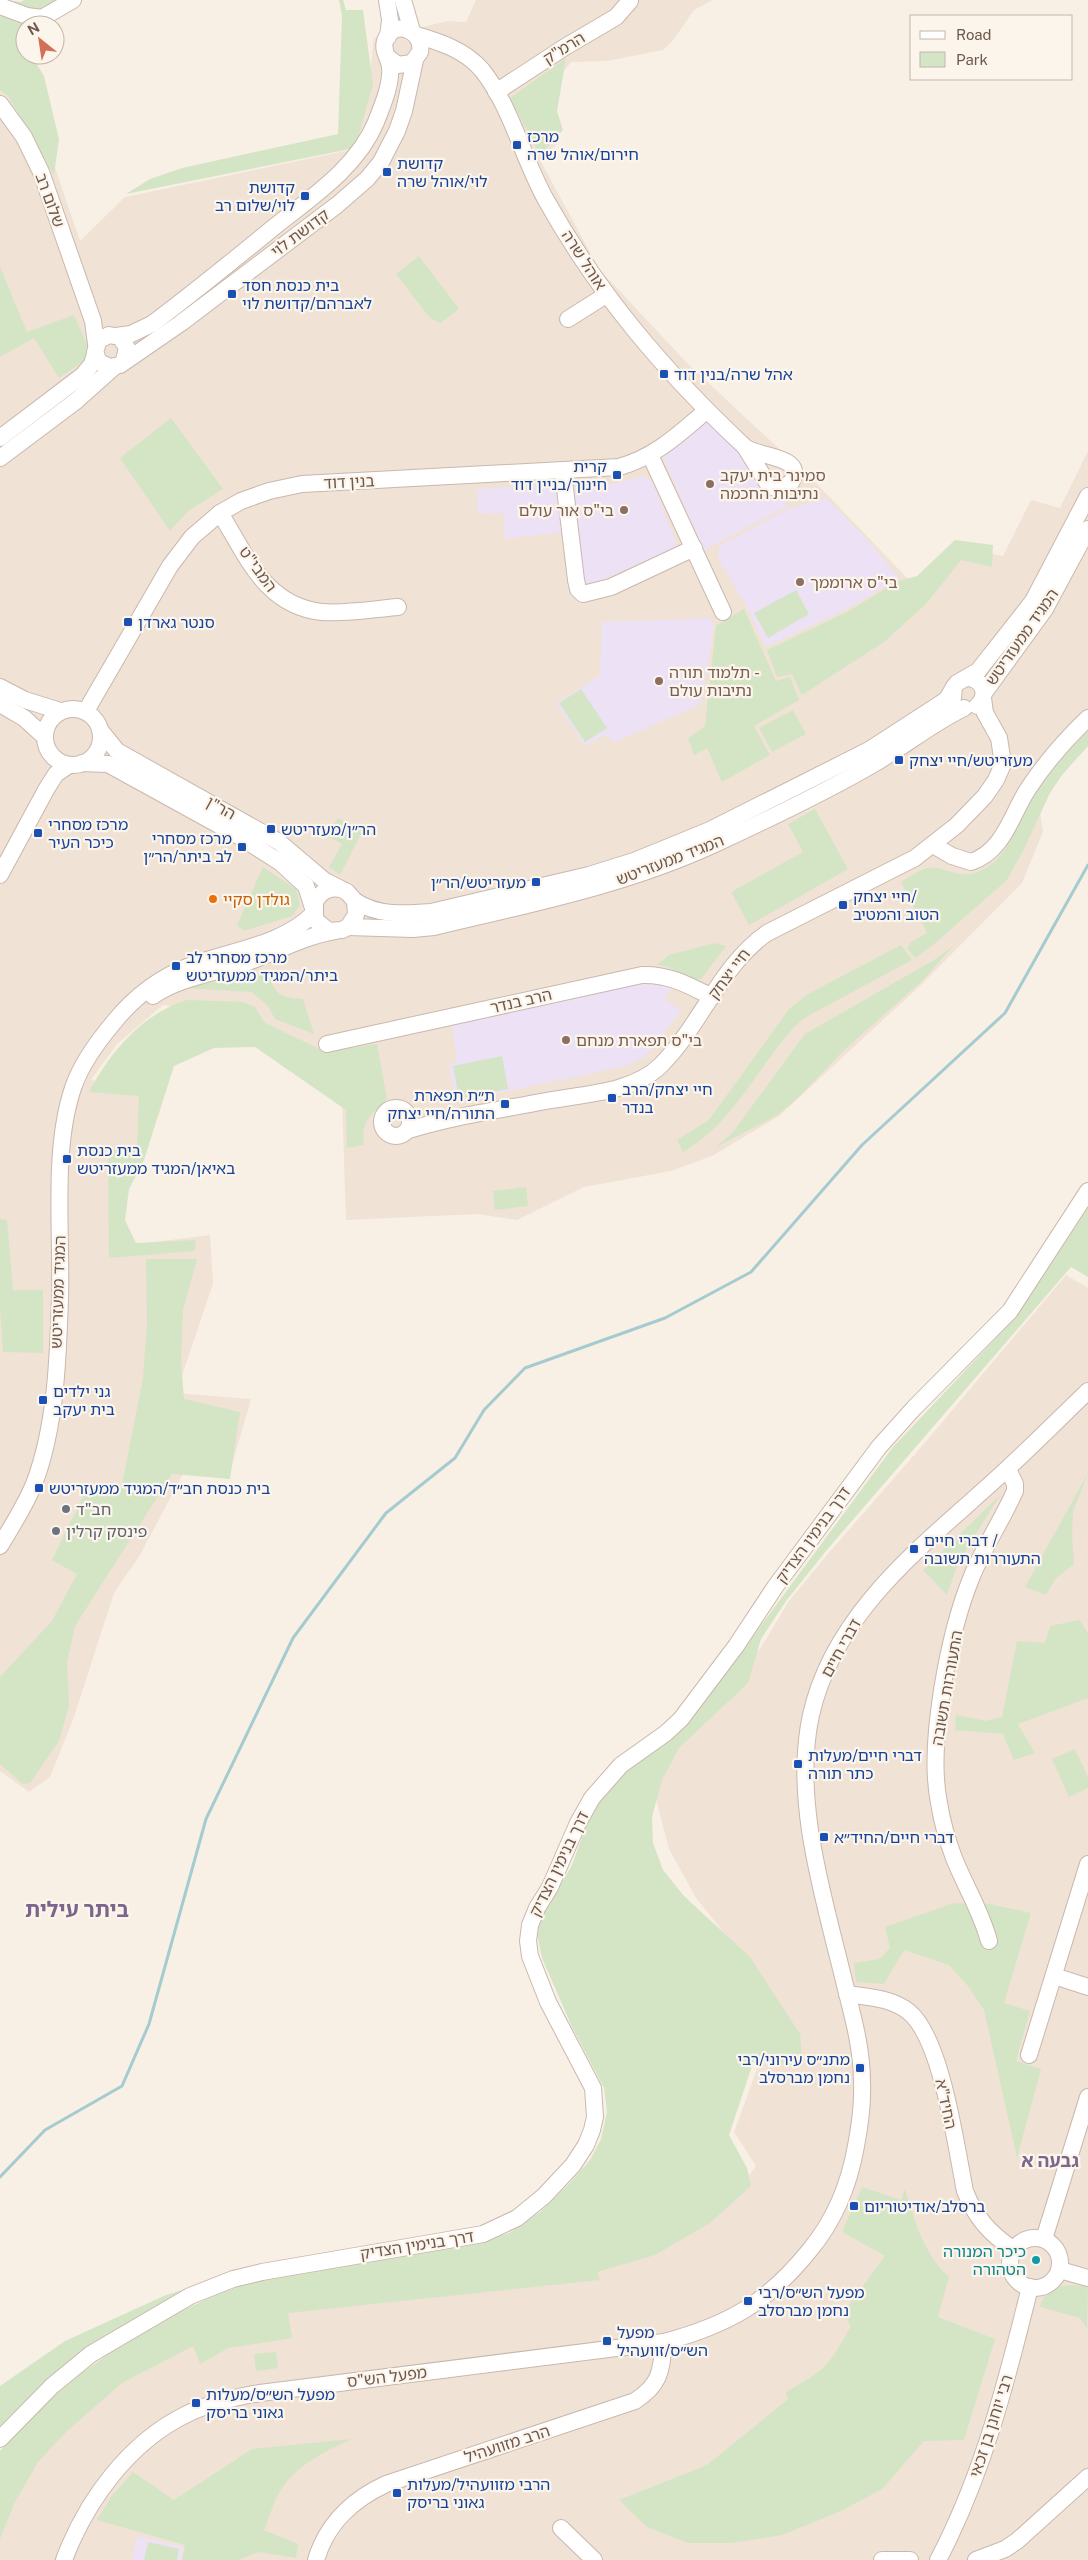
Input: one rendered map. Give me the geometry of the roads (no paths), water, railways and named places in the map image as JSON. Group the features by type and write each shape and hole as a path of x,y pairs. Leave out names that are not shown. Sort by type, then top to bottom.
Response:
{"street":[{"path":"0,6 27,16 42,18 73,0"},
{"path":"387,0 390,20 384,49 387,57 398,65 407,65 417,58 441,50 458,51"},
{"path":"403,0 414,33 421,43 417,58"},
{"name":"הרמ\"ק","path":"496,92 565,47 616,17 630,2"},
{"path":"388,37 399,29 414,33"},
{"name":"אוהל שרה","path":"414,33 458,51 475,63 496,92 545,198 606,295 661,364 706,411 745,447"},
{"name":"קדושת לוי","path":"113,335 142,330 159,319 323,187 353,159 369,136 382,105 390,79 387,57"},
{"name":"קדושת לוי","path":"0,458 76,401 119,364 181,323 337,206 367,178 381,162 397,131 417,58"},
{"name":"שלום רב","path":"0,104 24,137 41,172 87,304 96,349"},
{"path":"568,319 606,295"},
{"name":"שלום רב","path":"87,304 101,326 113,335"},
{"path":"0,438 83,375 92,364 96,349 102,338 113,335 126,346 119,364 102,364 96,349"},
{"name":"בנין דוד","path":"86,711 170,566 192,537 220,513 251,496 302,484 563,472 619,467 650,455 706,411"},
{"path":"650,455 723,612"},
{"path":"563,472 576,580 578,589 583,594 612,587 694,548"},
{"name":"המגיד ממעזריטש","path":"355,901 373,911 413,914 431,912 589,875 634,860 710,830 851,759 947,699 960,683 978,671 990,658 1032,600 1088,496"},
{"name":"המבי\"ט","path":"220,513 270,589 293,605 324,612 398,607"},
{"name":"המגיד ממעזריטש","path":"984,695 988,684 1045,609 1088,529"},
{"path":"976,680 980,683 984,695 977,706 966,708 954,698 960,683 976,680"},
{"path":"0,687 25,700 60,711 73,708 86,711 95,719 100,730 99,748 94,756 56,774 0,875"},
{"name":"חיי יצחק","path":"408,1122 445,1120 617,1088 636,1082 660,1066 743,952 767,933 916,858 934,845 985,796 1001,771 1003,764 1002,746 985,713 984,695"},
{"path":"0,704 24,718 44,737 47,748 52,756 52,767 47,788"},
{"name":"המגיד ממעזריטש","path":"102,1036 135,1008 173,986 250,962 318,934 342,929 434,927 593,889 638,875 716,843 824,791 876,763 966,708"},
{"name":"חיי יצחק","path":"966,708 989,722"},
{"path":"44,737 49,722 60,711"},
{"path":"934,845 952,856 970,862 990,852 1004,832 1029,788 1061,746 1088,718"},
{"name":"הר\"ן","path":"100,730 118,751 280,842 325,881 341,889"},
{"path":"52,756 76,764"},
{"name":"הר\"ן","path":"76,764 98,762 108,764 271,856 306,886 313,911"},
{"path":"341,889 355,901 356,915 342,929 319,924 313,911 315,902 322,892 341,889"},
{"name":"המגיד ממעזריטש","path":"0,1546 34,1484 44,1448 56,1371 60,1298 62,1138 66,1111 73,1086 84,1063 102,1036 132,1001 168,975 192,964 270,939 298,927 313,911"},
{"name":"הרב בנדר","path":"327,1044 642,975 655,974 676,979 712,997"},
{"name":"דרך בנימין הצדיק","path":"0,2439 72,2368 125,2334 203,2290 233,2279 262,2272 483,2234 517,2218 544,2196 573,2165 586,2145 592,2130 595,2117 593,2088 548,2002 530,1956 528,1941 530,1925 558,1870 578,1823 592,1798 611,1775 637,1752 666,1733 681,1719 736,1646 780,1579 879,1447 1010,1311 1088,1191"},
{"name":"דברי חיים","path":"664,2342 722,2323 741,2314 769,2293 793,2270 816,2242 844,2197 853,2165 862,2083 859,2044 823,1888 807,1799 807,1743 811,1715 819,1690 844,1636 883,1585 917,1550 1008,1469 1088,1391"},
{"name":"התעוררות תשובה","path":"989,1941 979,1910 953,1856 939,1802 935,1759 941,1706 960,1612 972,1577 1015,1491 1015,1484 1008,1469"},
{"path":"1030,2055 1088,1864"},
{"path":"1054,1976 1088,1987"},
{"name":"החיד\"א","path":"847,1994 879,1998 897,2005 908,2011 922,2026 938,2067 965,2191 970,2205 986,2227 1012,2249"},
{"path":"1044,2239 1083,2128 1088,2096"},
{"path":"1030,2238 1044,2239 1051,2242 1060,2255 1060,2270 1056,2277 1045,2286 1030,2287 1023,2285 1012,2273 1010,2266 1012,2249 1030,2238"},
{"path":"1060,2270 1088,2278"},
{"name":"רבי יוחנן בן זכאי","path":"938,2560 973,2482 999,2406 1030,2287"},
{"name":"מפעל הש\"ס","path":"64,2560 84,2518 112,2475 154,2435 187,2414 208,2406 260,2392 664,2342"},
{"name":"הרב מזוועהיל","path":"316,2560 324,2539 336,2520 349,2505 368,2493 386,2484 635,2400 655,2385 662,2366 664,2342"},
{"path":"976,2560 1005,2549 1017,2541 1088,2477"},
{"path":"561,2528 594,2560"},
{"path":"882,2560 910,2560"}],"waterway":[{"path":"0,2177 45,2130 122,2086 149,2024 206,1819 293,1638 386,1513 455,1458 484,1410 525,1368 665,1318 751,1272 862,1145 1005,1013 1088,865"}],"place":[{"name":"מרכז חירום/אוהל שרה","path":"517,145"},
{"name":"קדושת לוי/אוהל שרה","path":"387,172"},
{"name":"קדושת לוי/שלום רב","path":"305,196"},
{"name":"בית כנסת חסד לאברהם/קדושת לוי","path":"232,294"},
{"name":"אהל שרה/בנין דוד","path":"664,374"},
{"name":"קרית חינוך/בניין דוד","path":"617,475"},
{"name":"סמינר בית יעקב נתיבות החכמה","path":"710,484"},
{"name":"בי\"ס אור עולם","path":"624,510"},
{"name":"בי\"ס ארוממך","path":"800,582"},
{"name":"סנטר גארדן","path":"128,622"},
{"name":"תלמוד תורה - נתיבות עולם","path":"659,681"},
{"name":"מעזריטש/חיי יצחק","path":"899,760"},
{"name":"הר״ן/מעזריטש","path":"271,829"},
{"name":"מרכז מסחרי כיכר העיר","path":"38,833"},
{"name":"מרכז מסחרי לב ביתר/הר״ן","path":"242,847"},
{"name":"מעזריטש/הר״ן","path":"536,882"},
{"name":"גולדן סקיי","path":"213,899"},
{"name":"חיי יצחק/ הטוב והמטיב","path":"843,905"},
{"name":"מרכז מסחרי לב ביתר/המגיד ממעזריטש","path":"176,966"},
{"name":"בי\"ס תפארת מנחם","path":"566,1040"},
{"name":"חיי יצחק/הרב בנדר","path":"612,1098"},
{"name":"ת״ת תפארת התורה/חיי יצחק","path":"505,1104"},
{"name":"בית כנסת באיאן/המגיד ממעזריטש","path":"67,1159"},
{"name":"גני ילדים בית יעקב","path":"43,1400"},
{"name":"בית כנסת חב״ד/המגיד ממעזריטש","path":"39,1488"},
{"name":"חב\"ד","path":"66,1509"},
{"name":"פינסק קרלין","path":"56,1531"},
{"name":"דברי חיים / התעוררות תשובה","path":"914,1549"},
{"name":"דברי חיים/מעלות כתר תורה","path":"798,1764"},
{"name":"דברי חיים/החיד״א","path":"824,1837"},
{"name":"מתנ״ס עירוני/רבי נחמן מברסלב","path":"860,2068"},
{"name":"ברסלב/אודיטוריום","path":"854,2206"},
{"name":"כיכר המנורה הטהורה","path":"1036,2260"},
{"name":"מפעל הש״ס/רבי נחמן מברסלב","path":"748,2301"},
{"name":"מפעל הש״ס/זוועהיל","path":"607,2341"},
{"name":"מפעל הש״ס/מעלות גאוני בריסק","path":"196,2403"},
{"name":"הרבי מזוועהיל/מעלות גאוני בריסק","path":"397,2493"}],"district":[{"name":"ביתר עילית","path":"77,1909"},
{"name":"גבעה א","path":"1050,2160"}]}
